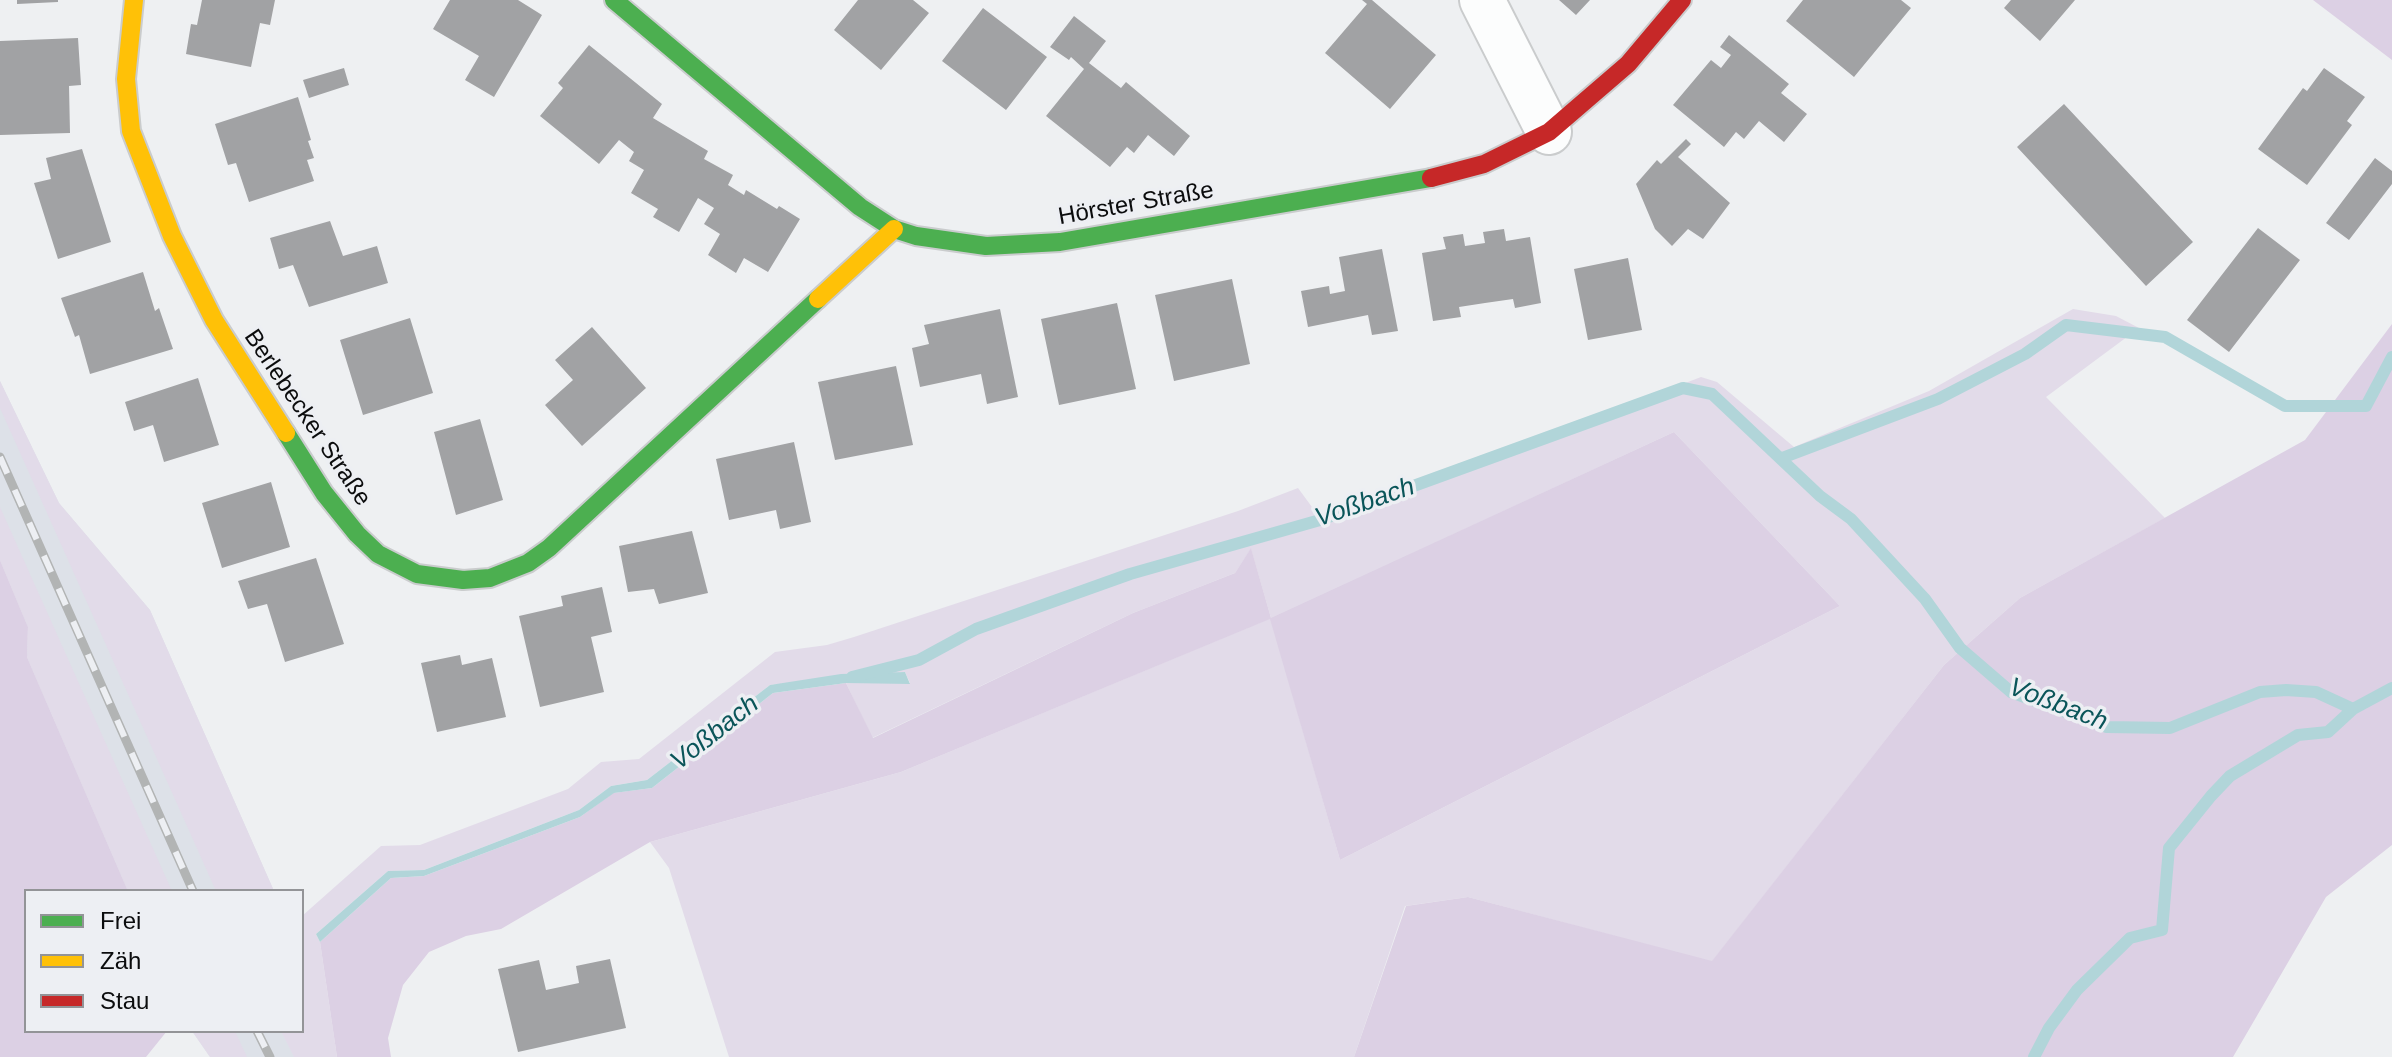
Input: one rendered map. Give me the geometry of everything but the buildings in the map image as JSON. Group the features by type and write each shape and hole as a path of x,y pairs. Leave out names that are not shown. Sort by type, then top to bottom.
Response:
{"street":[{"name":"Berlebecker Straße","path":"134,0 126,79 131,131 179,250 214,320 324,493 357,534 378,554 417,574 463,580 490,578 528,563 549,548 894,229"},
{"name":"Hörster Straße","path":"614,0 860,207 894,229 929,239 986,246 1060,242 1435,177 1484,164 1549,132 1590,99 1628,64 1682,0"},
{"path":"1482,0 1549,132"}],"shaded area":[{"path":"2313,0 2392,0 2392,60"},
{"path":"2073,309 2116,316 2139,328 2046,397 2165,518 2020,598 1944,665 1712,962 1468,897 1405,906 1354,1057 729,1057 669,868 650,842 901,772 1271,618 1251,549 1235,573 1133,613 872,738 846,683 910,683 905,672 770,685 647,780 611,786 579,810 424,870 388,871 316,934 320,942 337,1057 294,1057 282,1033 304,1033 304,914 381,846 420,845 568,789 601,762 639,759 775,652 827,645 854,637 1238,511 1298,488 1323,522 1701,377 1717,382 1794,447 1929,391","holes":["1674,432 1840,606 1340,860 1271,619"]},
{"path":"2392,324 2392,845 2326,897 2233,1057 1354,1057 1406,906 1468,897 1712,961 1944,665 2020,598 2305,440"},
{"path":"0,381 59,503 150,610 273,889 127,889 27,657 28,627 0,560"},
{"path":"0,381 59,503 150,610 273,889 215,889 0,408"},
{"path":"1674,432 1840,606 1340,860 1270,619 901,772 650,842 501,929 466,936 429,952 403,985 388,1038 391,1057 337,1057 320,942 391,878 424,876 580,817 613,793 652,788 773,693 846,683 873,738 1133,613 1235,573 1251,548 1271,618"},
{"path":"0,507 171,889 127,889 27,657 28,627 0,560"},
{"path":"0,560 28,627 27,657 127,889 24,889 24,1033 165,1033 146,1057 0,1057"},
{"path":"193,1033 304,1033 326,1057 210,1057"},
{"path":"193,1033 236,1033 247,1057 210,1057"}],"water":[{"path":"905,672 910,684 846,683 773,693 652,788 614,793 580,817 424,876 391,878 320,942 316,934 388,871 424,870 579,810 611,786 647,780 770,685 841,674"}],"waterway":[{"path":"1782,458 1938,399 2025,354 2066,325 2165,337 2285,406 2366,406 2392,357"},
{"name":"Voßbach","path":"852,677 919,660 976,629 1130,574 1320,520 1683,388 1712,394 1820,496 1851,519 1925,599 1960,648 2011,692 2107,727 2170,728 2260,692 2286,690 2316,692 2353,709"},
{"path":"2034,1057 2049,1028 2077,990 2130,938 2162,930 2169,848 2230,776 2298,735 2328,732 2353,709 2392,688"}],"railway":[{"path":"0,457 192,889"},
{"path":"258,1033 270,1057"}],"traffic: fast":[{"path":"614,0 860,207 894,229 916,236 986,246 1060,242 1431,178"},
{"path":"286,433 324,493 357,534 378,554 417,574 463,580 490,578 528,563 549,548 818,299"}],"traffic: slow":[{"path":"134,0 126,79 131,131 172,236 214,320 286,433"},
{"path":"818,299 894,229"}],"traffic: jam":[{"path":"1431,178 1484,164 1549,132 1628,64 1682,0"}]}
